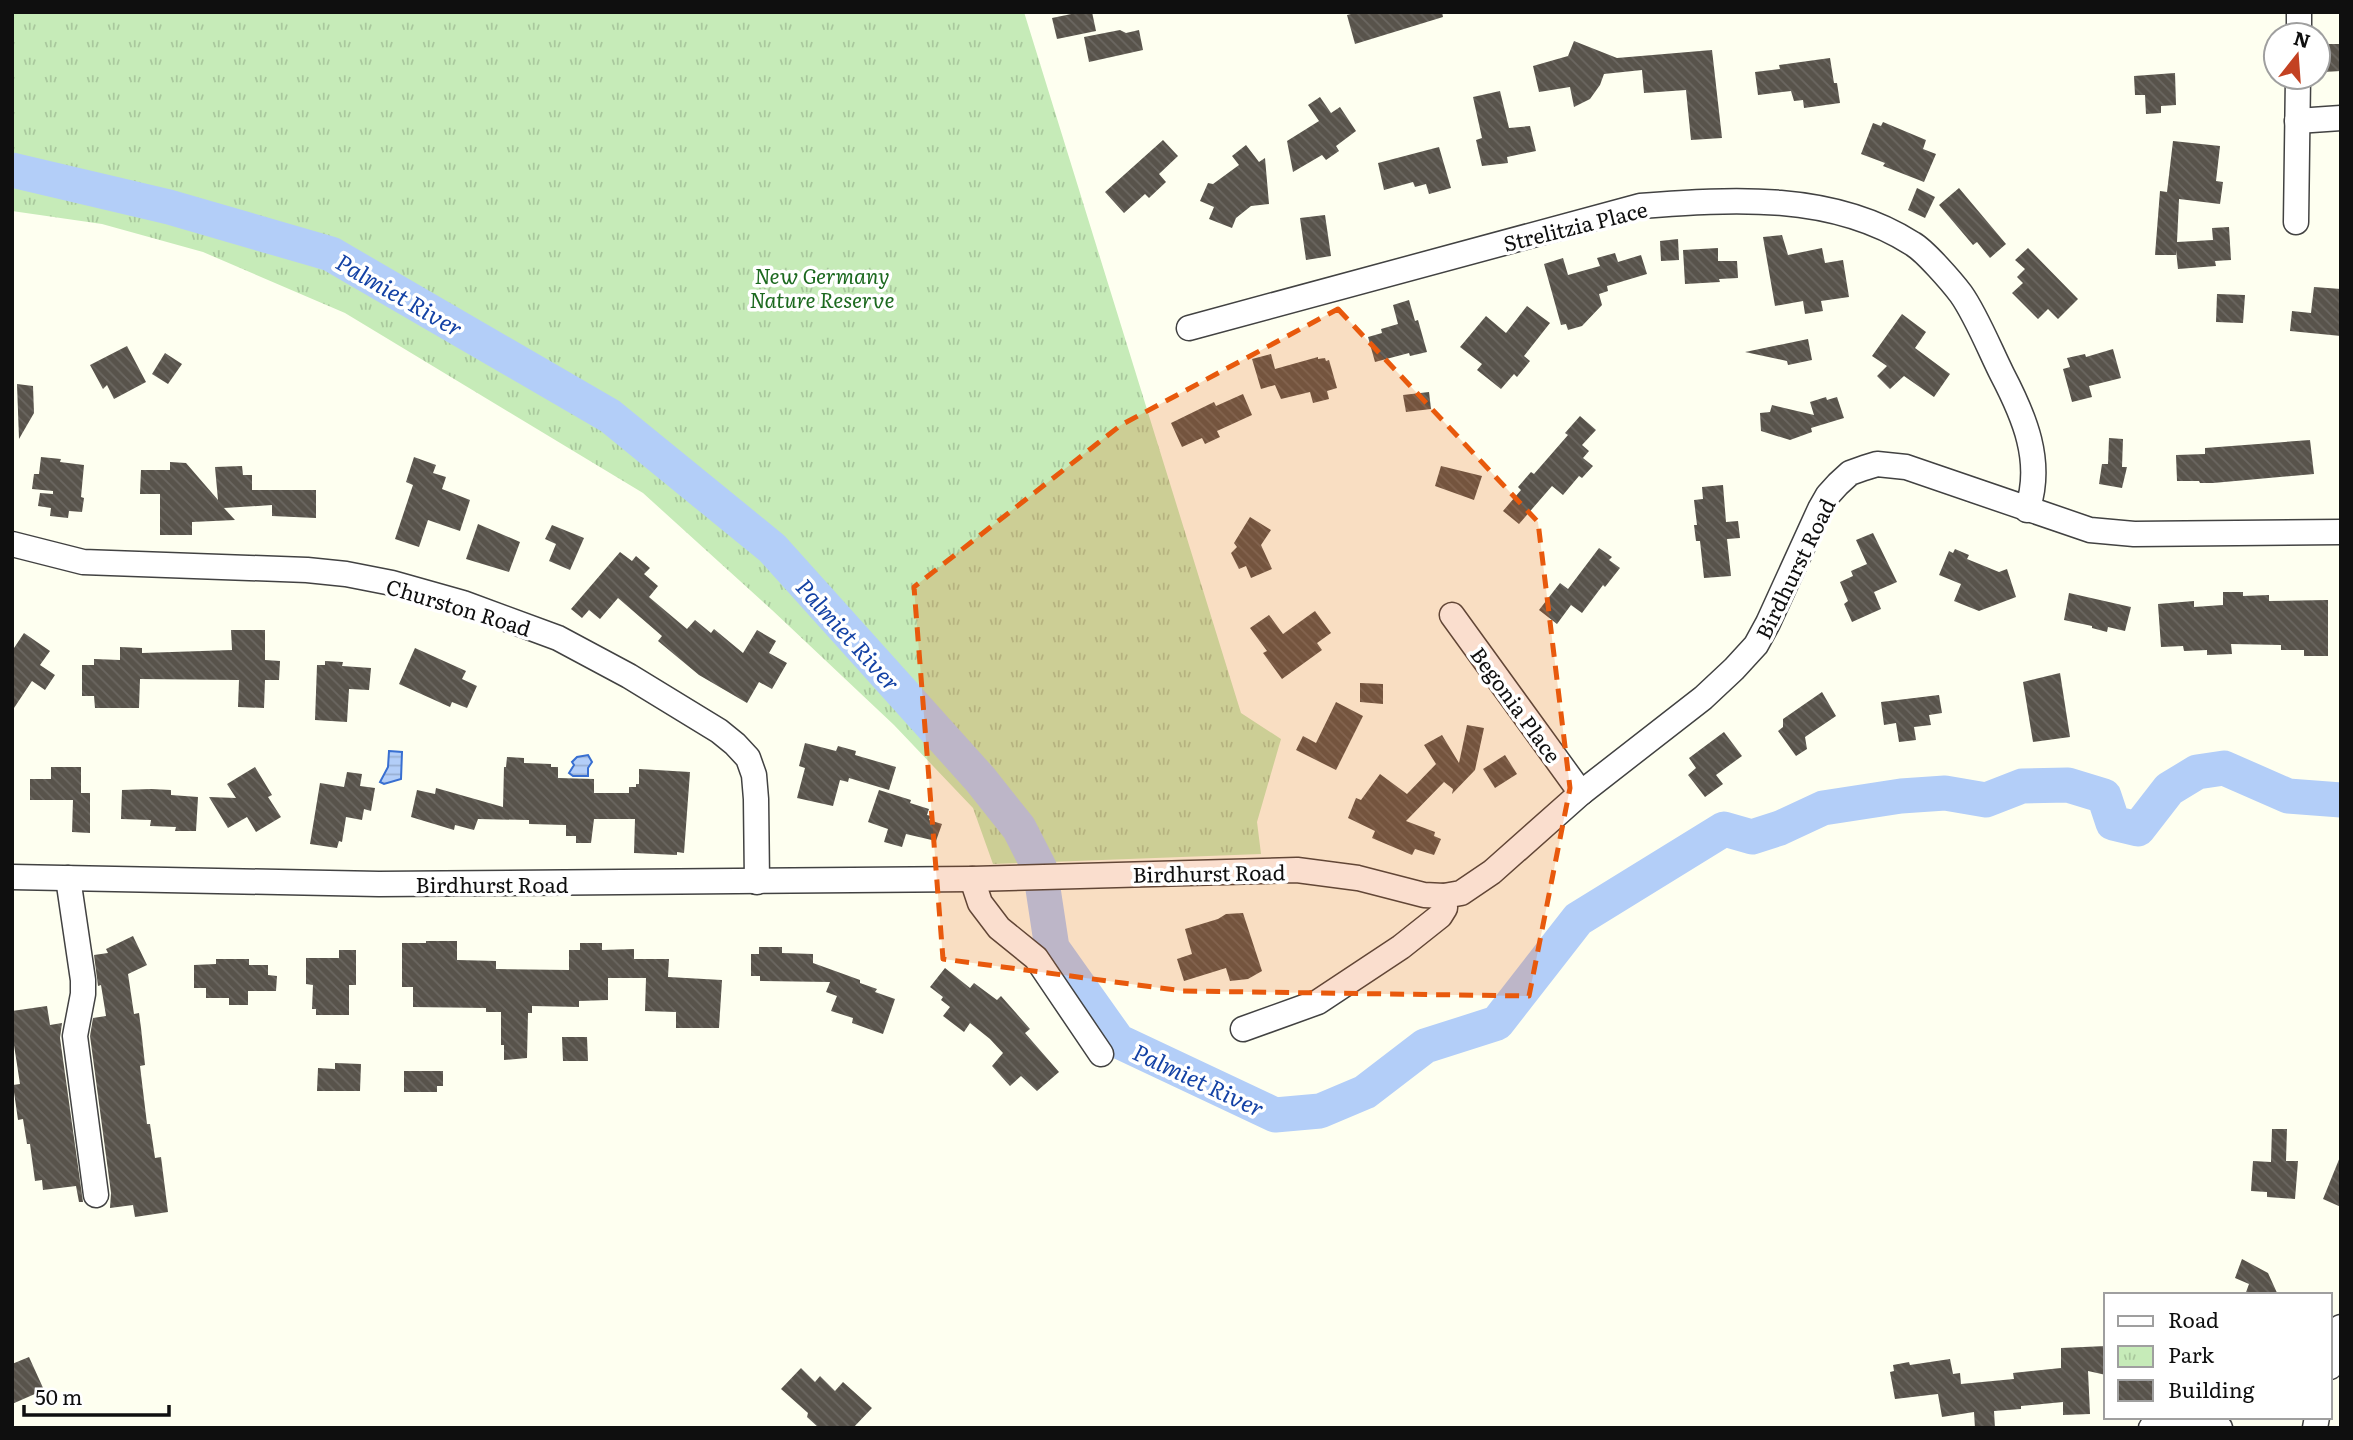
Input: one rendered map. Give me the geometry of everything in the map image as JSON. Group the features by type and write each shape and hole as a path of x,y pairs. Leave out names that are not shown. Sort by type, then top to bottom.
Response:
{"street":[{"path":"2296,222 2298,91"},
{"path":"2297,121 2341,118"},
{"name":"Strelitzia Place","path":"1189,328 1640,206 1699,202 1769,202 1821,207 1853,215 1916,245 1961,294 2017,403 2034,456 2033,494 2027,510"},
{"name":"Birdhurst Road","path":"12,877 379,884 983,878 1297,870 1358,878 1424,895 1444,896 1461,893 1492,872 1581,793 1703,698 1756,645 1769,623 1820,509 1828,495 1850,473 1877,464 1906,467 2090,530 2134,534 2341,532"},
{"name":"Churston Road","path":"12,544 83,562 307,570 346,574 392,583 463,603 558,638 629,676 719,731 748,758 754,775 756,799 757,881"},
{"name":"Begonia Place","path":"1452,615 1581,793"},
{"path":"68,878 83,980 75,1036 96,1195"},
{"path":"983,878 979,903 999,928 1036,958 1101,1054"},
{"path":"1244,1028 1318,1002 1381,961 1440,916 1445,908 1444,896"},
{"path":"2332,1360 2341,1327"},
{"path":"2151,1428 2197,1421 2209,1421 2220,1428"}],"highlighted area":[{"path":"1338,309 1538,522 1570,788 1529,996 1183,991 943,959 914,587 1121,425"}],"green space":[{"name":"New Germany Nature Reserve","path":"12,12 1024,12 1241,713 1281,739 1257,822 1261,854 993,864 973,808 894,725 643,493 345,313 203,252 102,224 12,211"}],"water":[{"path":"389,751 402,752 401,779 384,784 380,782 388,767"},
{"path":"588,755 592,762 588,768 588,776 573,776 569,773 574,765 572,762 577,757"}],"building":[{"path":"1092,12 1096,31 1057,39 1052,18"},
{"path":"1359,12 1442,12 1443,17 1355,44 1347,15"},
{"path":"1120,30 1126,33 1139,30 1143,50 1089,62 1084,37"},
{"path":"1574,41 1617,58 1712,50 1722,138 1691,140 1686,90 1644,93 1642,70 1604,74 1590,99 1574,107 1570,87 1539,92 1533,66 1568,56"},
{"path":"2332,44 2341,44 2341,71 2332,72"},
{"path":"1830,58 1840,103 1804,108 1803,100 1794,101 1791,91 1758,95 1755,72 1780,69 1779,65"},
{"path":"2175,73 2176,105 2161,106 2161,113 2146,114 2145,95 2135,95 2134,76"},
{"path":"1500,91 1509,128 1530,126 1536,151 1507,157 1508,163 1482,166 1476,140 1482,138 1473,97"},
{"path":"1320,97 1331,113 1340,107 1356,131 1336,146 1339,151 1326,160 1322,155 1293,172 1287,141 1319,121 1308,105"},
{"path":"1883,122 1926,140 1923,149 1936,154 1924,182 1861,154 1873,123 1881,126"},
{"path":"1163,140 1178,156 1159,174 1166,182 1149,198 1145,194 1124,213 1105,192"},
{"path":"2173,141 2220,146 2216,181 2223,182 2220,204 2179,199 2177,242 2213,240 2212,228 2229,227 2231,260 2215,261 2216,266 2178,269 2176,250 2176,255 2155,255 2160,191 2167,192"},
{"path":"1246,145 1259,162 1265,158 1269,204 1251,206 1236,218 1232,228 1209,219 1214,207 1200,201 1208,183 1213,184 1239,165 1232,156"},
{"path":"1439,147 1451,188 1429,194 1426,184 1415,187 1413,182 1384,190 1378,163"},
{"path":"1917,188 1935,197 1925,218 1908,210"},
{"path":"1959,188 2006,244 1990,258 1977,242 1973,245 1939,205"},
{"path":"1325,215 1331,256 1306,260 1300,218"},
{"path":"1782,235 1788,255 1822,248 1825,263 1843,260 1849,297 1821,301 1823,311 1805,314 1803,301 1775,306 1763,237"},
{"path":"1678,239 1679,260 1661,261 1660,241"},
{"path":"1718,248 1718,261 1737,261 1738,278 1685,284 1683,250"},
{"path":"2028,248 2078,299 2058,319 2048,309 2038,319 2012,293 2023,283 2017,277 2025,269 2015,260"},
{"path":"1615,253 1618,262 1641,255 1647,274 1607,286 1608,291 1599,294 1602,305 1582,326 1568,330 1566,324 1561,325 1544,264 1563,258 1568,275 1600,266 1597,258"},
{"path":"2314,287 2341,289 2341,336 2290,331 2292,311 2311,313"},
{"path":"2217,294 2245,295 2243,323 2216,322"},
{"path":"1409,300 1427,352 1410,356 1409,353 1375,362 1368,337 1382,333 1381,329 1398,324 1393,305"},
{"path":"1527,306 1550,323 1524,356 1530,361 1517,377 1514,374 1501,389 1477,370 1482,364 1460,347 1486,316 1506,333"},
{"path":"1902,314 1926,332 1915,348 1950,374 1934,397 1904,376 1890,389 1877,376 1887,366 1872,356"},
{"path":"1808,339 1812,360 1788,365 1787,361 1745,352"},
{"path":"127,346 146,382 114,399 107,385 103,389 90,365"},
{"path":"2113,349 2121,378 2089,386 2092,397 2072,402 2063,369 2070,367 2067,358 2085,354 2086,357"},
{"path":"165,353 182,364 168,384 152,374"},
{"path":"1271,354 1275,369 1318,357 1329,360 1337,388 1327,391 1329,399 1313,403 1310,392 1281,399 1275,385 1261,389 1252,359"},
{"path":"17,384 33,386 34,413 19,439"},
{"path":"1429,392 1431,409 1406,412 1403,395"},
{"path":"1243,394 1252,415 1217,431 1220,437 1205,444 1202,438 1182,447 1171,423 1214,402 1216,406"},
{"path":"1826,397 1827,400 1837,397 1844,418 1811,428 1812,432 1790,440 1761,431 1760,413 1770,412 1772,405 1814,415 1810,402"},
{"path":"1580,416 1596,430 1582,445 1589,451 1583,458 1593,466 1582,478 1579,476 1563,495 1552,486 1519,524 1503,511 1521,490 1518,487 1531,472 1534,474 1568,435 1565,433"},
{"path":"2109,438 2123,439 2122,467 2127,467 2122,488 2099,484 2102,464 2108,464"},
{"path":"2310,440 2314,474 2213,483 2177,481 2176,455 2205,454 2205,448"},
{"path":"41,457 84,465 82,512 69,511 68,518 50,516 51,508 38,506 40,493 53,494 53,491 32,489 34,474 39,474"},
{"path":"414,457 436,465 433,473 446,477 442,489 470,500 460,531 428,520 419,547 395,539 413,485 406,482"},
{"path":"170,462 186,463 218,500 215,467 242,466 243,475 252,475 252,490 316,490 316,518 272,516 272,505 224,508 235,520 192,522 192,535 160,535 160,494 140,494 141,470 170,470"},
{"path":"1441,466 1482,476 1474,500 1435,486"},
{"path":"1723,485 1726,522 1738,521 1740,538 1727,539 1731,576 1704,578 1700,541 1696,541 1694,500 1703,499 1702,487"},
{"path":"1250,517 1271,530 1261,545 1272,569 1251,578 1246,566 1239,569 1231,553 1237,547 1234,543"},
{"path":"478,524 520,542 509,572 466,559"},
{"path":"552,525 584,538 570,570 549,561 556,544 545,539"},
{"path":"1873,533 1897,582 1874,592 1881,609 1852,622 1844,604 1848,601 1840,582 1853,576 1851,571 1867,564 1856,540"},
{"path":"1599,548 1612,557 1609,560 1620,568 1582,613 1571,605 1557,624 1539,610 1560,583 1568,589"},
{"path":"1955,549 1969,555 1967,559 1999,572 2007,569 2016,597 1979,611 1954,601 1961,584 1939,575 1949,551 1953,553"},
{"path":"620,552 632,561 636,556 650,568 644,574 658,586 649,597 687,629 695,620 711,633 714,629 743,653 757,630 776,641 769,653 787,663 772,689 759,682 747,703 699,675 658,641 662,636 618,598 600,619 589,610 582,618 571,609"},
{"path":"2223,592 2243,592 2243,596 2269,595 2269,601 2328,600 2328,656 2304,656 2304,650 2281,650 2281,645 2231,644 2232,654 2207,655 2207,650 2184,651 2183,646 2161,647 2158,604 2194,601 2194,607 2223,605"},
{"path":"2069,593 2131,607 2125,631 2108,627 2107,632 2064,620"},
{"path":"1315,611 1331,633 1317,643 1322,650 1282,679 1263,653 1267,651 1250,628 1269,615 1283,634"},
{"path":"231,630 265,630 265,660 280,661 279,680 265,680 264,708 238,707 239,680 140,679 139,708 95,708 94,696 82,696 82,665 94,665 94,659 120,660 120,647 142,648 142,653 232,650"},
{"path":"24,633 50,651 40,665 55,675 45,690 32,681 12,711 12,651"},
{"path":"415,648 466,671 462,679 477,686 467,708 452,702 450,707 399,684"},
{"path":"325,661 343,662 342,666 371,668 369,690 349,689 347,722 315,720 317,665 325,665"},
{"path":"2060,673 2070,737 2033,742 2023,682"},
{"path":"1360,683 1383,684 1383,704 1360,702"},
{"path":"1822,692 1836,716 1805,737 1807,749 1796,756 1778,731 1783,727 1783,719"},
{"path":"1939,695 1942,713 1929,715 1931,725 1914,727 1916,740 1899,742 1896,723 1884,725 1881,702"},
{"path":"1336,702 1363,716 1336,770 1296,750 1303,736 1316,743"},
{"path":"1467,725 1484,728 1475,770 1452,794 1453,789 1444,782 1406,821 1435,832 1434,836 1441,839 1434,855 1415,849 1412,855 1372,838 1375,831 1348,818 1356,798 1361,800 1380,774 1407,794 1436,764 1424,745 1442,735 1459,763"},
{"path":"1724,732 1742,756 1716,775 1723,784 1705,797 1688,775 1696,768 1689,758"},
{"path":"805,743 836,751 838,746 856,751 855,755 896,767 889,790 849,778 848,782 840,780 833,806 797,798 805,768 799,766"},
{"path":"1505,755 1517,774 1495,788 1483,769"},
{"path":"507,757 524,758 524,763 551,764 551,767 558,767 558,778 594,779 594,793 629,793 629,787 639,784 639,769 690,772 684,853 634,853 635,819 594,819 591,843 576,843 576,836 566,836 566,825 529,824 529,820 478,819 474,830 455,825 454,830 411,817 417,790 435,794 436,788 503,807 504,767"},
{"path":"51,767 81,767 81,793 90,793 90,833 72,832 73,800 30,800 30,779 51,779"},
{"path":"255,767 272,795 268,797 281,817 256,832 247,817 228,828 209,797 236,798 227,784"},
{"path":"347,772 362,774 360,786 375,788 371,811 364,809 362,820 346,817 342,842 339,841 337,848 310,844 320,783 344,787"},
{"path":"122,790 171,790 171,795 198,797 196,831 175,831 176,827 150,826 151,820 121,819"},
{"path":"879,790 929,809 929,820 942,824 936,841 906,834 902,847 884,842 888,829 868,822"},
{"path":"1243,913 1262,971 1248,979 1230,981 1226,968 1184,981 1177,959 1192,954 1185,929 1226,914"},
{"path":"133,936 147,965 128,974 134,1014 139,1013 141,1028 145,1065 140,1066 147,1124 150,1124 155,1158 161,1157 168,1212 135,1217 133,1205 110,1208 111,1193 90,1036 93,1018 106,1016 94,955 108,953 106,949"},
{"path":"457,941 457,960 496,961 496,969 569,970 569,950 580,950 580,943 602,943 602,950 634,949 634,959 669,959 668,977 722,980 719,1028 676,1028 676,1012 645,1011 646,978 608,978 608,1000 579,1001 579,1007 532,1006 532,1013 528,1013 527,1058 504,1060 501,1012 486,1012 486,1008 413,1007 413,987 402,987 402,943"},
{"path":"759,947 782,947 782,953 813,954 813,963 860,980 860,983 877,989 875,992 895,999 883,1034 852,1023 853,1018 831,1011 837,996 826,992 830,982 760,981 760,976 751,976 751,954 759,954"},
{"path":"339,950 356,950 356,985 349,985 349,1015 316,1015 316,1009 312,1009 313,985 306,984 306,958 339,958"},
{"path":"216,959 249,959 249,965 268,965 268,975 277,976 276,991 248,991 248,1005 229,1005 229,998 206,998 206,988 194,988 194,965 216,964"},
{"path":"945,968 970,988 974,983 997,1000 1001,996 1030,1029 1025,1033 1059,1072 1037,1091 1021,1076 1010,1086 992,1066 1003,1053 990,1039 970,1023 964,1032 943,1016 950,1007 941,1000 943,997 930,987"},
{"path":"47,1006 50,1025 62,1023 60,1038 83,1202 79,1202 76,1186 43,1190 42,1180 35,1181 30,1144 27,1144 23,1119 18,1120 13,1085 20,1084 12,1032 12,1011"},
{"path":"562,1037 587,1037 588,1061 563,1061"},
{"path":"335,1063 361,1064 360,1091 317,1091 318,1068 335,1069"},
{"path":"404,1071 443,1071 443,1086 437,1086 437,1092 404,1092"},
{"path":"2272,1129 2287,1129 2286,1161 2298,1161 2295,1199 2267,1197 2267,1192 2251,1191 2253,1161 2271,1162"},
{"path":"2341,1157 2341,1207 2323,1199"},
{"path":"2242,1259 2268,1273 2277,1293 2246,1293 2249,1284 2235,1278"},
{"path":"2104,1346 2104,1375 2088,1371 2090,1414 2063,1415 2063,1402 2021,1406 2021,1409 1994,1411 1995,1428 1975,1428 1974,1412 1942,1417 1938,1394 1895,1399 1890,1372 1894,1371 1893,1365 1950,1359 1953,1374 1960,1373 1961,1384 2014,1379 2013,1373 2061,1368 2061,1348"},
{"path":"29,1357 44,1390 12,1404 12,1364"},
{"path":"801,1368 815,1382 820,1376 835,1391 843,1382 872,1408 853,1428 819,1428 807,1417 808,1413 781,1389"}],"waterway":[{"name":"Palmiet River","path":"12,170 169,207 331,254 610,416 772,548 980,779 1019,828 1040,869 1052,948 1118,1041 1275,1115 1320,1111 1365,1092 1425,1046 1497,1023 1578,919 1724,829 1752,837 1780,828 1823,808 1901,796 1945,793 1986,800 2022,786 2068,785 2104,796 2113,823 2138,829 2169,789 2197,772 2224,768 2288,796 2341,800"}]}
